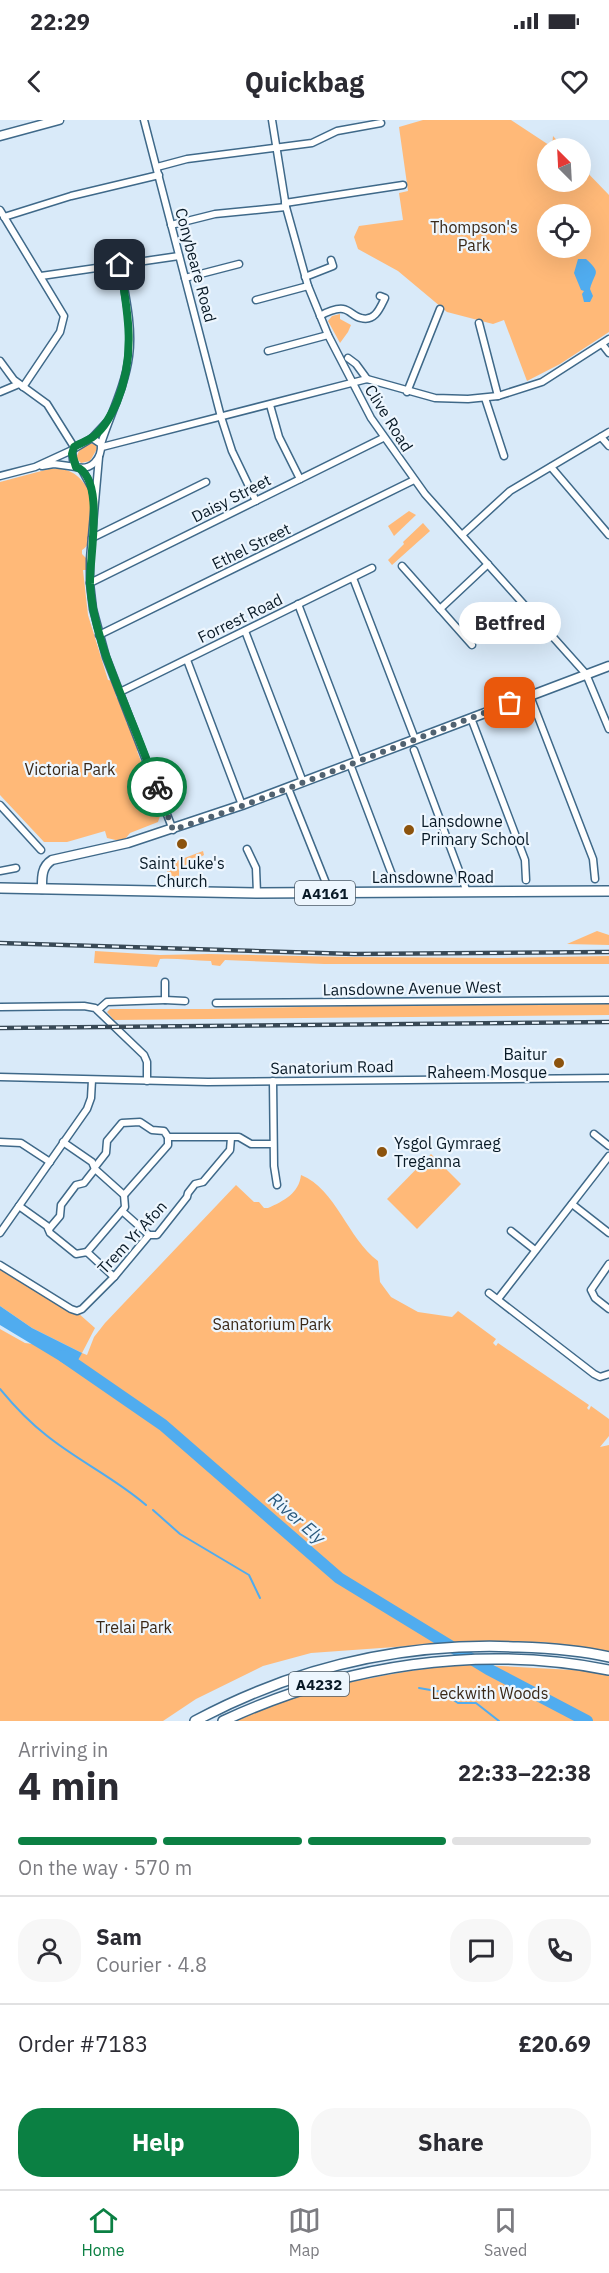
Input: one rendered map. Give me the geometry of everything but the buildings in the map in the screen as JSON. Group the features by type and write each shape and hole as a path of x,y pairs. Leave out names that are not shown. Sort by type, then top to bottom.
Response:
{"main road":[{"name":"A4161","path":"1,886 42,889"},
{"name":"Lansdowne Road","path":"42,889 257,893 609,891"},
{"name":"A4232","path":"195,1721 270,1686 333,1666 417,1649 476,1646 542,1648 609,1657"},
{"name":"A4232","path":"223,1721 309,1687 375,1670 419,1663 486,1658 609,1670"}],"street":[{"path":"0,136 58,120"},
{"name":"Conybeare Road","path":"144,120 221,417 232,451 255,501"},
{"name":"Clive Road","path":"272,120 285,205 305,277 328,335 352,384 383,438 414,480 586,674 609,729"},
{"path":"157,167 187,159 312,143 337,131 381,123"},
{"path":"4,217 71,196 159,176"},
{"path":"171,225 215,214 403,185"},
{"path":"0,210 61,309 64,320 60,332 21,385 0,392"},
{"path":"41,276 178,256"},
{"path":"305,277 328,273 333,266 331,260"},
{"path":"185,278 238,264"},
{"path":"120,265 129,325 129,355 99,457 90,583 99,635 173,830"},
{"path":"256,300 308,286"},
{"path":"320,316 343,309 360,322 378,312 385,298 380,296"},
{"path":"406,392 440,309"},
{"path":"479,323 498,396"},
{"path":"268,351 328,335"},
{"path":"102,446 367,379 406,392 435,398 498,396 542,382 609,339"},
{"path":"602,344 609,353"},
{"path":"348,358 356,364 367,379"},
{"path":"0,361 9,375 47,404 73,449 73,460 92,488 94,515"},
{"path":"485,398 504,456"},
{"path":"270,405 279,437 300,479"},
{"path":"35,467 92,438 108,421"},
{"path":"462,535 505,494 609,432"},
{"path":"601,437 609,446"},
{"path":"92,438 102,446"},
{"name":"Daisy Street","path":"90,583 383,438"},
{"path":"0,476 54,464 78,467 92,465 99,457"},
{"path":"550,466 609,535"},
{"name":"Ethel Street","path":"99,635 414,480"},
{"path":"92,538 206,482"},
{"path":"440,609 488,564"},
{"path":"402,566 472,645"},
{"name":"Forrest Road","path":"120,692 372,568"},
{"path":"353,578 415,739"},
{"path":"298,604 394,880"},
{"path":"245,631 303,782"},
{"path":"187,660 242,806"},
{"path":"42,889 43,871 52,861 103,850 173,830 242,806 609,666"},
{"path":"530,696 593,860 595,879"},
{"path":"471,718 525,860 526,880"},
{"path":"414,750 467,892"},
{"path":"288,788 330,893"},
{"path":"0,805 41,850"},
{"path":"247,849 256,868 257,893"},
{"path":"0,871 16,868"},
{"path":"165,982 165,1000"},
{"path":"531,992 531,1000"},
{"path":"382,993 382,1002"},
{"name":"Lansdowne Avenue West","path":"216,1004 240,999 382,1002 609,1000"},
{"path":"98,1010 107,1002 185,1000"},
{"path":"0,1007 84,1006 98,1010 144,1055 147,1062 147,1081"},
{"name":"Sanatorium Road","path":"0,1077 273,1082 609,1078"},
{"path":"0,1233 89,1105 92,1080"},
{"path":"273,1082 274,1173 277,1185"},
{"path":"19,1206 76,1254 87,1252 122,1211 124,1195 168,1145 168,1137 164,1131 152,1130 140,1122 122,1123 107,1140 106,1153 84,1183 76,1185 61,1205 60,1216 49,1229"},
{"path":"594,1134 609,1146"},
{"path":"168,1137 239,1137 252,1144 273,1144"},
{"name":"Trem Yr Afon","path":"0,1265 77,1311 85,1308 149,1235 157,1234 195,1184 203,1182 230,1150 231,1138"},
{"path":"0,1142 23,1144 50,1162"},
{"path":"63,1142 92,1162 95,1168 124,1195"},
{"path":"498,1299 609,1156"},
{"path":"572,1204 609,1233"},
{"path":"122,1211 149,1235"},
{"path":"511,1232 536,1250"},
{"path":"87,1252 114,1277"},
{"path":"609,1264 591,1290 595,1298 609,1309"},
{"path":"489,1293 594,1374 600,1377 609,1374"}],"green space":[{"name":"Thompson's Park","path":"423,120 511,120 538,138 537,192 591,192 591,176 609,195 609,332 560,364 527,381 504,320 493,324 447,312 398,271 358,249 354,237 359,226 403,220 399,193 408,191 399,127"},
{"path":"340,314 340,319 351,325 340,343 328,321 332,316"},
{"path":"90,443 96,445 97,449 90,461 81,463 76,458 79,451"},
{"name":"Victoria Park","path":"49,469 66,470 77,476 97,498 95,526 86,547 82,550 82,554 87,559 86,570 83,570 88,615 108,680 114,681 116,697 122,701 128,719 126,723 129,723 141,746 137,751 161,813 158,822 130,833 120,841 107,838 105,831 67,842 44,842 0,795 0,482"},
{"path":"409,511 416,515 394,536 388,526"},
{"path":"423,523 430,531 392,565 388,560"},
{"path":"203,851 204,855 179,869 179,885 169,885 166,865"},
{"path":"597,931 609,935 609,945 567,944"},
{"path":"95,951 160,955 347,957 609,956 609,964 324,964 225,960 220,966 212,965 211,961 160,959 157,967 94,963"},
{"path":"538,1002 542,1004 609,1003 609,1015 114,1020 107,1012 110,1009"},
{"path":"431,1154 461,1184 417,1229 387,1199"},
{"path":"301,1175 324,1191 358,1240 378,1261 380,1282 391,1297 418,1312 452,1317 458,1311 496,1339 493,1343 496,1346 498,1343 589,1405 587,1408 589,1410 591,1406 609,1419 609,1436 600,1447 609,1445 609,1657 584,1647 541,1642 479,1641 311,1653 263,1666 196,1699 163,1721 0,1721 0,1329 25,1343 65,1348 87,1355 94,1337 105,1323 236,1185 254,1202 259,1202 264,1208 268,1208 294,1192"},
{"path":"0,1268 78,1313 95,1328 82,1353 32,1328 0,1306"},
{"name":"Leckwith Woods","path":"463,1664 609,1672 609,1721 235,1721 318,1690 376,1677"}],"water":[{"path":"578,259 586,259 596,270 590,289 593,296 590,302 584,302 582,294 584,291 581,290 574,273"},
{"path":"0,1306 32,1328 82,1353 73,1369 0,1325"}],"waterway":[{"name":"River Ely","path":"63,1356 163,1425 339,1578 488,1669 587,1721"},
{"path":"0,1389 22,1414 46,1435 122,1486 146,1505"},
{"path":"153,1510 180,1534 249,1575 260,1598"},
{"path":"419,1688 442,1692 458,1703 476,1703 499,1721"}],"railway":[{"path":"0,943 354,954 609,952"},
{"path":"0,1028 609,1022"}],"way so far":[{"path":"157,787 173,830 242,806 510,703"}],"place":[{"name":"Betfred","path":"510,703"},
{"name":"Lansdowne Primary School","path":"409,830"},
{"name":"Saint Luke's Church","path":"182,844"},
{"name":"Baitur Raheem Mosque","path":"559,1063"},
{"name":"Ysgol Gymraeg Treganna","path":"382,1152"}],"route":[{"path":"120,265 129,325 127,369 108,421 92,438 74,447 72,454 76,467 81,468 88,479 94,497 90,583 99,635 157,787"}],"park label":[{"name":"Sanatorium Park","path":"272,1324"},
{"name":"Trelai Park","path":"134,1627"}]}
